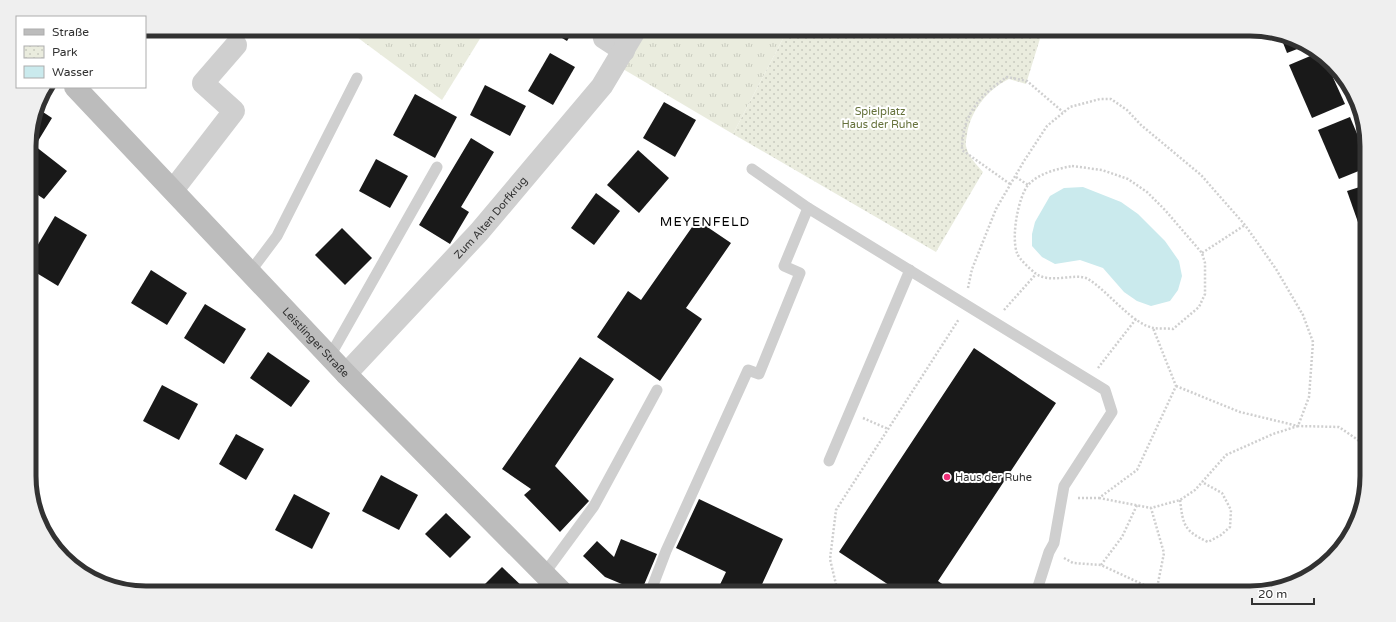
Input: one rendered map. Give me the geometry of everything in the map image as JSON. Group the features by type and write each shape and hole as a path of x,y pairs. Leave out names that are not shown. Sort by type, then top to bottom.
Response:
{"street":[{"path":"604,36 604,38 624,51"},
{"name":"Zum Alten Dorfkrug","path":"346,374 479,232 602,86 632,36"},
{"path":"173,190 234,111 203,83 236,45"},
{"name":"Leistlinger Straße","path":"75,88 346,374 556,586"}],"lane":[{"path":"250,272 277,236 357,78"},
{"path":"330,356 438,167"},
{"path":"752,169 808,208 1105,390 1112,412 1064,486 1054,543 1049,552 1038,586"},
{"path":"653,586 666,551 748,370 759,374 781,322 800,273 784,266 808,208"},
{"path":"829,461 910,270"},
{"path":"544,574 594,506 657,390"}],"path":[{"path":"1010,184 962,150 962,135 968,115 989,89 1007,77 1027,81 1063,112"},
{"path":"836,586 830,560 836,510 967,306 967,290 972,269 996,209 1010,184 1047,126 1070,107 1100,99 1111,98 1128,110 1141,125 1201,175 1246,225 1276,269 1303,315 1313,342 1309,397 1298,426"},
{"path":"1072,166 1102,170 1128,179 1146,192 1165,210 1202,253 1205,264 1206,279 1204,294 1199,307 1173,328 1153,328 1136,319 1098,286 1086,278 1047,278 1036,274 1017,254 1013,236 1020,206 1028,185 1049,171 1072,166"},
{"path":"1016,176 1028,185"},
{"path":"1202,253 1246,225"},
{"path":"994,322 1036,274"},
{"path":"1088,380 1136,319"},
{"path":"1153,328 1176,386 1240,412 1298,426 1339,427 1358,440 1360,445"},
{"path":"1099,498 1137,470 1176,386"},
{"path":"850,413 888,429"},
{"path":"1062,498 1099,498 1151,508 1180,500 1202,482 1226,455 1273,434 1298,426"},
{"path":"1180,500 1182,522 1195,536 1208,542 1221,535 1230,527 1232,510 1222,493 1202,482"},
{"path":"1101,565 1122,537 1137,505"},
{"path":"1151,508 1164,553 1157,586"},
{"path":"1049,552 1073,562 1101,565 1144,586"}],"green space":[{"path":"355,36 482,36 442,100"},
{"path":"643,36 784,36 733,134 623,69"},
{"name":"Spielplatz Haus der Ruhe","path":"784,36 1041,36 1026,84 1009,79 1001,83 982,101 972,117 967,134 966,146 970,157 983,172 936,252 733,134"}],"water":[{"path":"1083,187 1121,202 1138,214 1165,241 1179,261 1182,276 1178,290 1170,301 1151,306 1137,301 1124,292 1103,268 1080,260 1055,264 1042,257 1032,246 1032,234 1035,222 1050,196 1064,188"}],"building":[{"path":"559,36 570,36 567,41"},
{"path":"1282,41 1300,48 1287,53"},
{"path":"550,53 575,67 553,105 528,91"},
{"path":"1312,55 1317,59 1330,70 1345,104 1312,118 1289,65"},
{"path":"485,85 526,106 510,136 470,115"},
{"path":"415,94 457,117 435,158 393,135"},
{"path":"664,102 696,120 675,157 643,138"},
{"path":"42,111 52,118 36,144"},
{"path":"1350,117 1360,140 1360,170 1339,179 1318,130"},
{"path":"471,138 494,152 461,207 469,212 450,244 419,225"},
{"path":"36,147 67,171 44,199 36,194"},
{"path":"638,150 669,178 639,213 607,185"},
{"path":"376,159 408,176 390,208 359,191"},
{"path":"1360,187 1360,228 1347,191"},
{"path":"596,193 620,211 594,245 571,228"},
{"path":"55,216 87,235 58,286 36,273 36,248"},
{"path":"697,220 731,243 686,308 702,319 660,381 597,337 628,291 641,300"},
{"path":"342,228 372,258 345,285 315,255"},
{"path":"151,270 187,293 167,325 131,303"},
{"path":"205,304 246,329 224,364 184,338"},
{"name":"Haus der Ruhe","path":"974,348 1056,403 938,581 945,586 890,586 839,552"},
{"path":"268,352 310,381 291,407 250,378"},
{"path":"580,357 614,379 555,466 589,501 560,532 524,495 531,489 502,469"},
{"path":"162,385 198,404 179,440 143,421"},
{"path":"236,434 264,449 246,480 219,464"},
{"path":"381,475 418,495 399,530 362,511"},
{"path":"294,494 330,513 312,549 275,530"},
{"path":"699,499 783,539 761,586 719,586 726,572 676,548"},
{"path":"446,513 471,537 450,558 425,534"},
{"path":"621,539 657,554 644,586 627,586 605,577 583,556 597,541 614,557"},
{"path":"502,567 522,586 483,586"}],"place":[{"name":"Haus der Ruhe","path":"947,477"}],"district":[{"name":"MEYENFELD","path":"705,221"}]}
